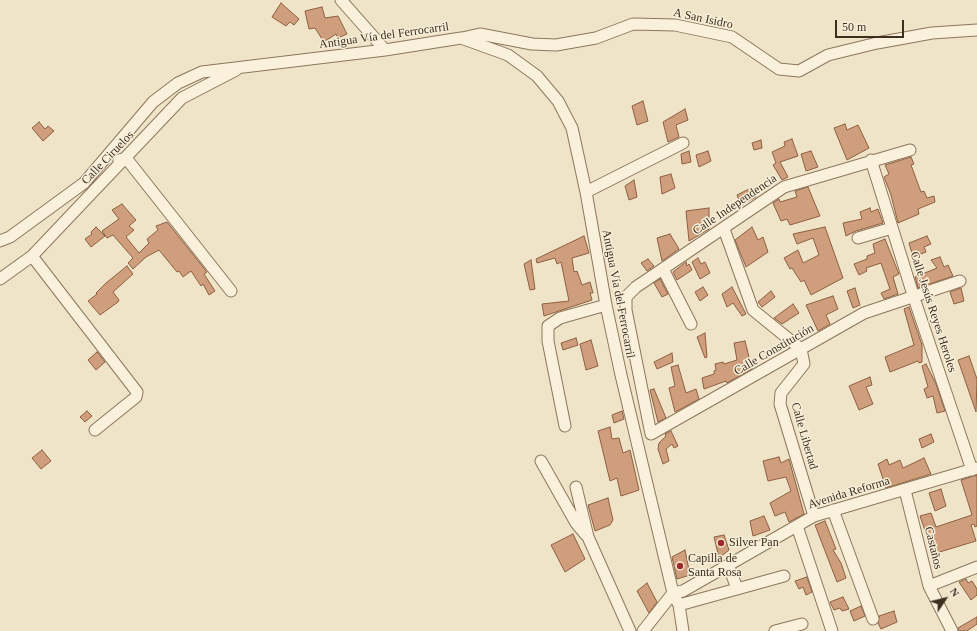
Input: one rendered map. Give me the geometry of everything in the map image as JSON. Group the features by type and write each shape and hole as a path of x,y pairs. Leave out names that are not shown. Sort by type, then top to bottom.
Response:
{"street":[{"path":"341,0 385,50"},
{"name":"A San Isidro","path":"461,38 480,34 532,44 556,45 596,38 633,24 675,25 732,37 779,69 799,71 828,55 876,43 932,33 977,30"},
{"name":"Antigua Vía del Ferrocarril","path":"0,241 10,237 84,183 153,102 178,83 202,72 385,50 461,38 508,55 537,76 558,101 572,128 586,192 606,305 621,375 674,593 679,605 683,631"},
{"name":"Calle Ciruelos","path":"0,278 32,256 182,98 243,66"},
{"path":"586,192 683,143"},
{"name":"Calle Independencia","path":"639,371 626,310 626,297 636,287 724,229 784,187 871,160 910,150"},
{"path":"98,167 126,158 231,291"},
{"name":"Calle Jesús Reyes Heroles","path":"871,160 914,298 974,469"},
{"path":"858,238 892,228"},
{"path":"724,229 753,310 801,349"},
{"path":"32,256 137,392 136,397 94,430"},
{"path":"663,269 691,324"},
{"name":"Calle Constitución","path":"639,371 651,434 864,314 960,281"},
{"path":"565,426 548,341 548,326 560,318 606,305"},
{"name":"Calle Libertad","path":"801,349 804,364 781,393 780,404 814,516"},
{"path":"621,375 639,371"},
{"path":"541,461 576,523 588,537"},
{"name":"Avenida Reforma","path":"643,631 674,593 683,591 814,516 974,469"},
{"path":"576,487 588,537 630,631"},
{"name":"Castaños","path":"905,490 929,586 952,631"},
{"path":"834,510 873,619"},
{"path":"797,526 832,631"},
{"path":"728,565 737,588"},
{"path":"929,586 977,567"},
{"path":"679,605 784,576"},
{"path":"775,631 802,624"}],"building":[{"path":"281,3 299,19 294,25 290,22 286,26 272,17"},
{"path":"322,7 325,18 338,16 347,34 338,38 336,34 324,42 315,28 309,29 305,11"},
{"path":"643,101 648,121 637,125 632,106"},
{"path":"685,109 688,120 676,125 679,137 668,142 663,122"},
{"path":"39,122 45,129 48,126 54,131 43,141 32,128"},
{"path":"845,124 847,130 858,125 869,148 847,160 834,128"},
{"path":"792,139 798,156 780,162 788,177 782,180 773,165 776,163 772,152 785,146 784,142"},
{"path":"761,140 762,148 754,150 752,143"},
{"path":"689,151 691,162 682,164 681,154"},
{"path":"708,151 711,161 699,167 696,155"},
{"path":"811,151 818,167 806,171 801,154"},
{"path":"911,157 914,164 911,165 921,192 924,191 927,198 934,196 935,202 918,209 919,214 898,223 891,195 884,177 889,174 885,165"},
{"path":"671,174 675,188 662,194 660,177"},
{"path":"634,180 637,197 629,200 625,186"},
{"path":"808,187 820,216 790,225 787,219 781,221 773,203 779,199 780,202 797,197 795,191"},
{"path":"751,188 756,197 741,205 737,195"},
{"path":"122,204 136,220 129,226 134,230 126,237 139,253 149,243 147,239 158,230 156,226 167,222 207,272 204,274 215,291 209,295 203,284 201,286 191,271 183,277 159,250 146,257 133,269 128,263 133,258 113,235 107,238 102,231 119,219 112,210"},
{"path":"709,208 709,229 689,241 686,211"},
{"path":"870,208 871,212 878,209 883,223 856,231 846,236 843,223 862,219 860,212"},
{"path":"96,227 105,236 91,247 85,239 92,234 91,232"},
{"path":"752,227 758,240 763,237 768,252 746,267 735,240"},
{"path":"825,227 843,278 811,295 804,280 801,282 792,268 790,269 784,258 798,250 803,263 819,255 813,238 797,244 793,234"},
{"path":"670,234 679,249 662,261 657,238"},
{"path":"584,236 589,253 572,258 574,272 577,271 582,285 590,282 593,293 590,293 592,300 544,316 542,304 569,301 561,262 557,264 555,258 537,263 536,259"},
{"path":"927,236 931,244 924,247 926,252 913,257 909,243"},
{"path":"885,239 899,274 893,277 898,294 884,299 881,293 890,289 881,263 866,268 867,271 859,275 854,264 867,259 867,256 875,253 873,244"},
{"path":"940,257 944,267 948,265 953,276 918,288 915,277 937,268 931,260"},
{"path":"698,258 701,264 705,262 710,273 700,279 692,262"},
{"path":"648,259 654,266 647,271 641,263"},
{"path":"531,260 535,289 530,290 524,264"},
{"path":"686,262 687,266 689,264 692,270 677,280 673,272"},
{"path":"127,266 133,274 113,292 119,300 118,302 100,315 88,301 97,294 96,293 106,283"},
{"path":"660,279 668,294 662,297 654,283"},
{"path":"703,287 708,295 700,301 695,292"},
{"path":"732,287 746,314 742,316 733,303 727,307 722,294"},
{"path":"855,288 860,305 853,308 847,291"},
{"path":"961,288 964,301 954,304 950,292"},
{"path":"771,291 775,297 762,307 758,302"},
{"path":"833,296 838,309 826,315 830,324 818,331 806,305"},
{"path":"793,304 799,313 782,324 774,318"},
{"path":"909,307 922,345 922,362 919,363 918,361 890,372 885,357 914,345 904,309"},
{"path":"705,333 707,357 705,358 697,337"},
{"path":"576,338 578,345 563,350 561,343"},
{"path":"591,340 598,366 586,370 580,344"},
{"path":"745,341 752,369 727,383 726,381 704,389 702,378 714,374 714,371 716,370 715,364 723,362 724,364 737,360 734,343"},
{"path":"97,352 105,362 96,370 88,360"},
{"path":"672,353 673,362 657,369 654,362"},
{"path":"969,356 977,379 976,412 958,360"},
{"path":"926,364 936,384 945,411 937,413 933,396 927,398 924,389 928,387 922,366"},
{"path":"678,365 686,393 696,389 699,399 675,412 669,388 675,386 671,367"},
{"path":"870,377 872,385 866,387 873,404 859,410 849,386"},
{"path":"654,389 666,418 658,422 650,390"},
{"path":"87,411 92,416 85,422 80,417"},
{"path":"622,411 624,419 614,423 612,415"},
{"path":"610,427 612,439 619,438 623,453 630,450 639,490 621,496 617,478 610,481 598,431"},
{"path":"671,431 678,446 674,448 672,444 666,449 669,461 663,464 658,449 659,443 666,436 665,434"},
{"path":"931,434 934,442 922,448 919,439"},
{"path":"42,450 51,461 41,469 32,458"},
{"path":"779,457 781,463 789,459 804,514 789,522 785,512 775,516 770,503 791,491 786,477 768,481 763,461"},
{"path":"924,458 931,474 886,488 878,464 887,459 889,465 900,460 903,468"},
{"path":"977,475 977,526 975,527 974,524 971,525 976,541 933,554 920,516 931,513 936,527 972,515 961,480"},
{"path":"941,489 946,506 935,511 929,493"},
{"path":"608,498 613,520 610,525 595,531 588,505"},
{"path":"764,516 770,530 753,536 750,521"},
{"path":"825,521 836,549 833,550 841,563 846,578 837,582 815,525"},
{"path":"573,534 585,559 565,572 551,545"},
{"name":"Silver Pan","path":"724,535 729,550 719,558 714,537"},
{"name":"Capilla de Santa Rosa","path":"685,550 690,575 677,579 672,557"},
{"path":"807,577 812,592 806,595 803,587 799,589 795,581"},
{"path":"966,579 968,583 972,581 977,589 977,595 971,600 959,582"},
{"path":"647,583 657,602 649,613 637,591"},
{"path":"843,597 849,609 842,611 840,608 834,610 830,602"},
{"path":"861,606 865,616 854,621 850,611"},
{"path":"894,611 897,622 881,629 878,623 879,616"},
{"path":"977,617 977,624 967,631 959,631 958,628"}],"place":[{"name":"Silver Pan","path":"721,543"},
{"name":"Capilla de Santa Rosa","path":"680,566"}]}
